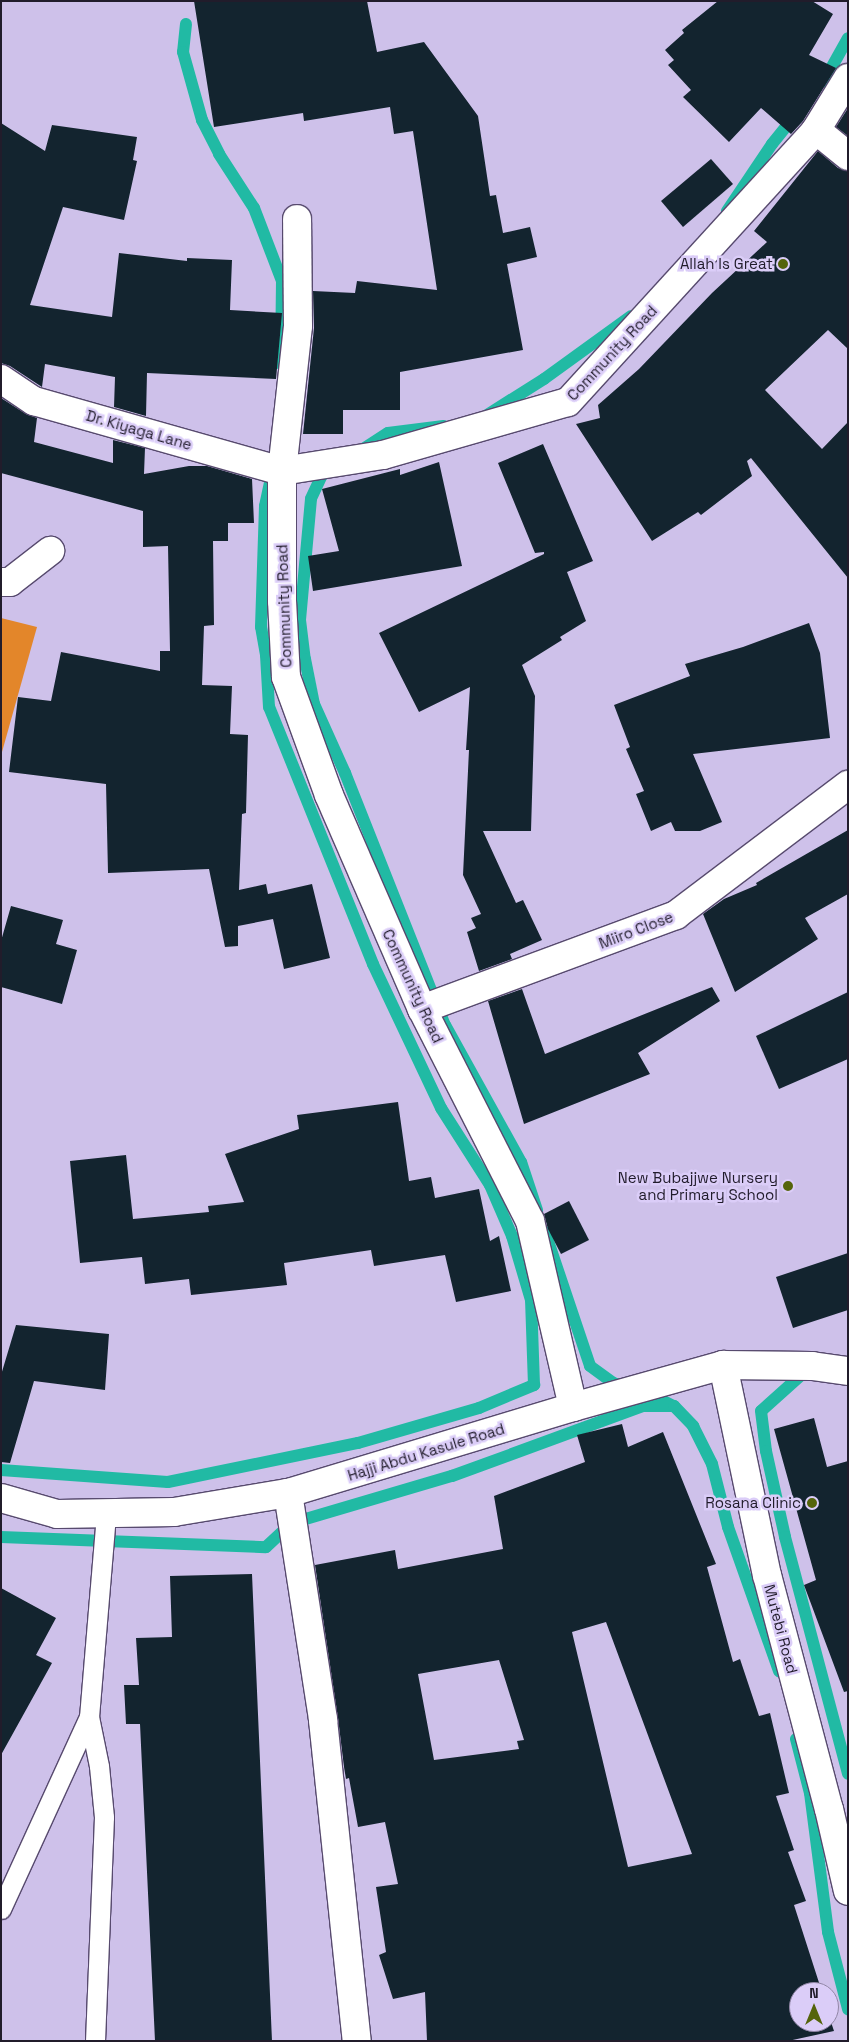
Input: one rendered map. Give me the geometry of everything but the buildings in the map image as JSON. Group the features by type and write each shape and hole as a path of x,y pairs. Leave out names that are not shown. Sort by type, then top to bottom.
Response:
{"street":[{"name":"Community Road","path":"573,1407 530,1221 422,1010 329,795 286,676 282,601 282,471 383,455 568,402 816,130 848,78"},
{"path":"816,130 848,156"},
{"path":"282,471 298,326 297,218"},
{"name":"Dr. Kiyaga Lane","path":"1,379 34,401 282,471"},
{"path":"1,582 10,582 50,552"},
{"name":"Miiro Close","path":"422,1010 676,915 848,785"},
{"name":"Hajji Abdu Kasule Road","path":"1,1498 57,1514 174,1512 288,1493 573,1407 723,1365 812,1366 848,1371"},
{"name":"Mutebi Road","path":"723,1365 767,1575 829,1808 848,1891"},
{"path":"288,1493 323,1720 357,2041"}],"lane":[{"path":"95,2041 104,1817 99,1766 89,1717 106,1513"},
{"path":"1,1909 89,1717"}],"shaded area":[{"path":"1,618 37,627 2,752 1,752"}],"waterway":[{"path":"186,24 183,52 202,120 219,154 254,208 282,281 281,364"},
{"path":"824,81 848,38"},
{"path":"727,211 772,144 795,116"},
{"path":"487,415 544,379 631,316"},
{"path":"360,451 388,433 444,426"},
{"path":"332,468 322,475 311,499 300,620 314,704 345,773 445,1025 521,1162 537,1210"},
{"path":"1,1470 168,1482 358,1443 479,1408 534,1385 531,1300 512,1236 490,1185 441,1108 373,964 269,707 266,655 261,627 265,506 272,473"},
{"path":"545,1232 590,1366 613,1383 649,1394 674,1406"},
{"path":"809,1368 761,1411 766,1451 785,1537 848,1774"},
{"path":"1,1537 266,1547 292,1523 452,1476 643,1406 674,1406 693,1426 712,1464 728,1527 779,1671"},
{"path":"796,1739 810,1793 828,1932 848,2009"}],"place":[{"name":"Allah Is Great","path":"783,264"},
{"name":"New Bubajjwe Nursery and Primary School","path":"788,1186"},
{"name":"Rosana Clinic","path":"812,1503"}]}
